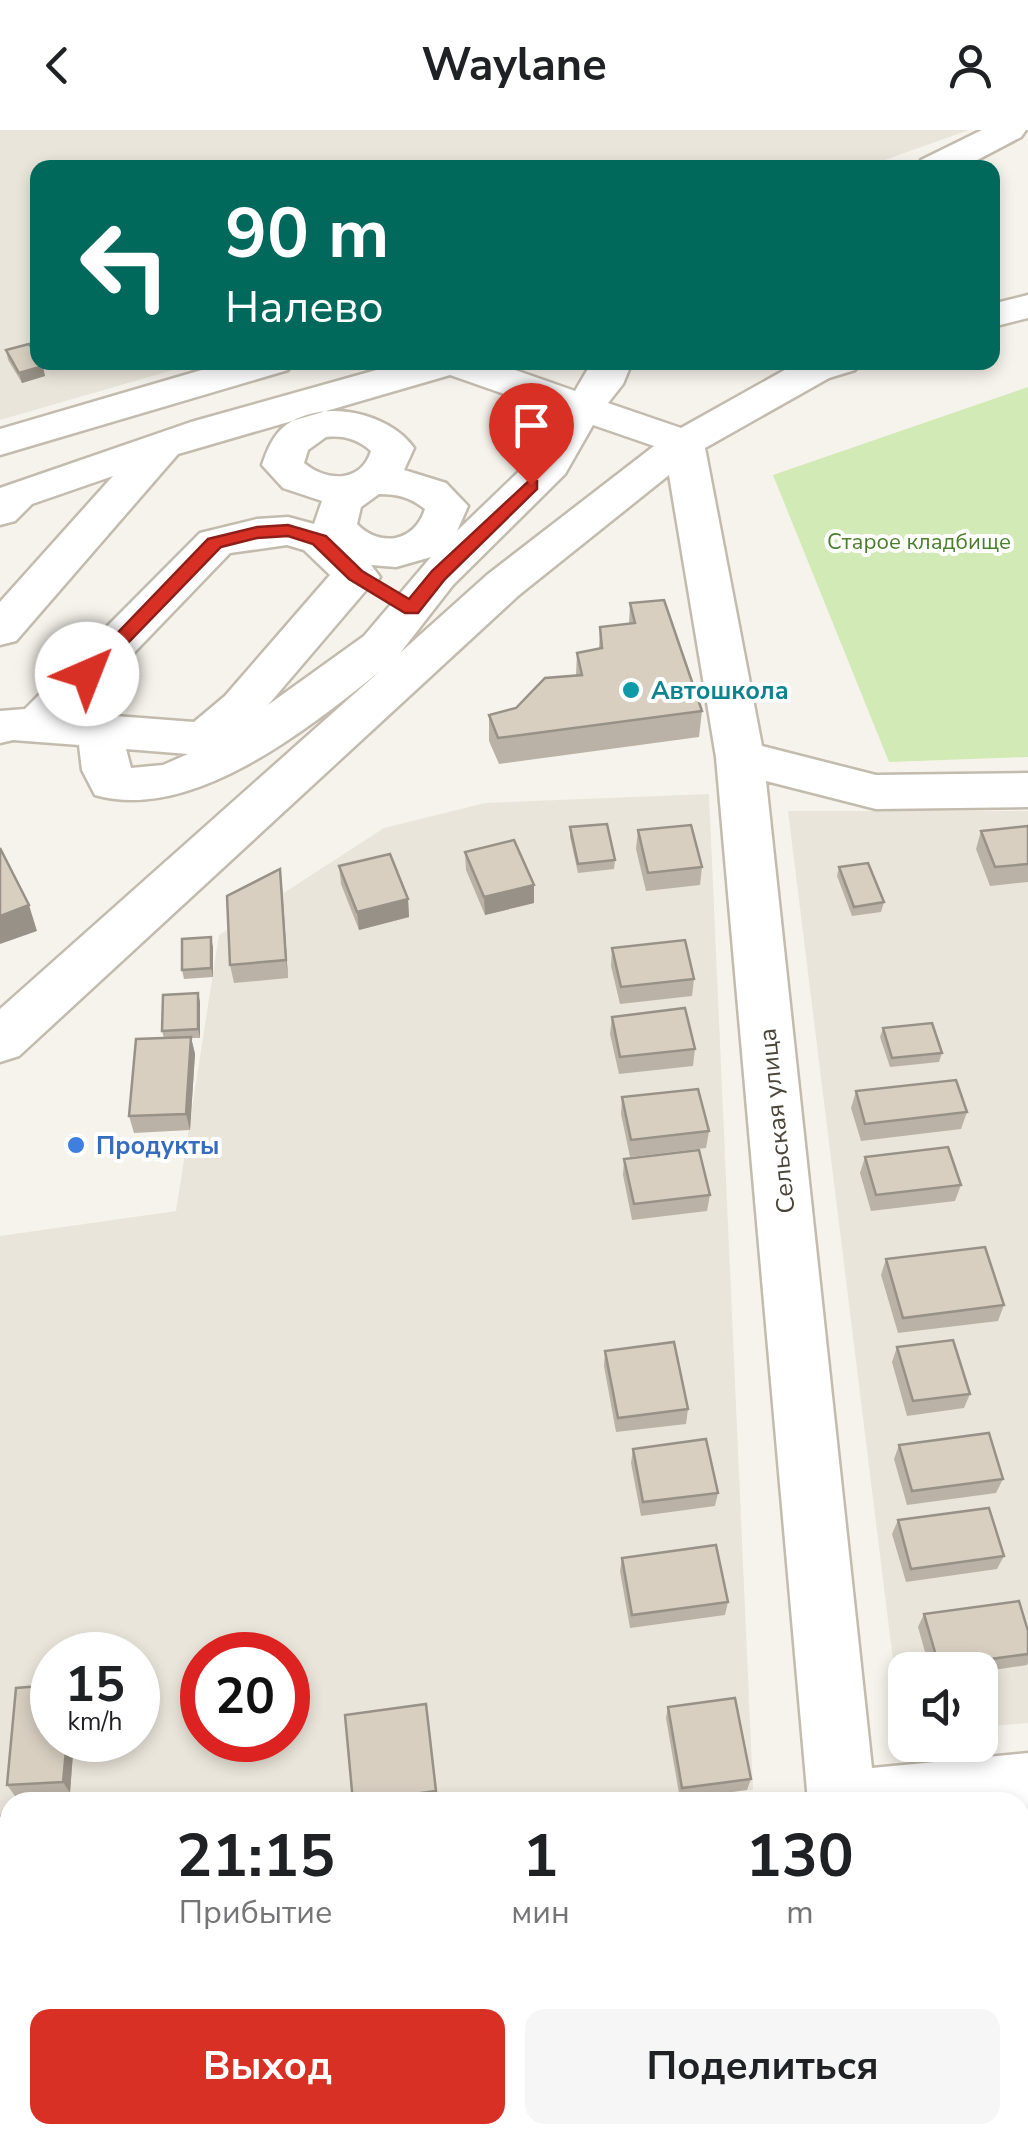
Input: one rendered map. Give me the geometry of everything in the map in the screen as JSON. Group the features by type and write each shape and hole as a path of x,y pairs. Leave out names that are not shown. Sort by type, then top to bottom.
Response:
{"street":[{"path":"950,160 1008,130"},
{"path":"1000,314 1028,306"},
{"path":"0,442 247,370"},
{"path":"0,512 17,495 164,444 422,370"},
{"path":"474,370 684,444"},
{"path":"224,740 241,707 355,575 432,562 494,523 550,466 609,370"},
{"path":"0,1041 503,584 684,444 815,370"},
{"path":"371,384 396,417 460,480 494,523"},
{"path":"0,630 164,444"},
{"name":"Сельская улица","path":"684,444 740,758 841,1792"},
{"path":"12,725 100,731 112,783 132,787 180,780 224,740 320,694 380,647 432,562 448,506 432,489 407,481 363,485 337,507 335,525 350,542 376,551 404,552 432,562"},
{"path":"12,725 215,543 257,533 288,531 320,540 355,575"},
{"path":"740,758 876,792 1028,790"},
{"path":"976,1792 1028,1787"}],"shaded area":[{"path":"0,130 969,130 885,160 30,160 30,370 173,370 0,420"},
{"path":"709,794 753,1790 0,1792 0,1236 176,1211 219,935 384,828 485,803"},
{"path":"788,811 1028,811 1028,1723 998,1726 998,1652 892,1652"}],"green space":[{"name":"Старое кладбище","path":"1028,387 1028,757 889,762 773,475"}],"building":[{"path":"29,344 30,370 19,373 6,350"},
{"name":"Автошкола","path":"664,600 702,711 498,738 489,715 516,708 545,678 582,675 577,653 602,648 600,627 635,623 630,603"},
{"path":"607,824 615,860 578,864 570,827"},
{"path":"691,825 702,867 648,873 638,830"},
{"path":"1028,826 1028,864 995,867 981,831"},
{"path":"514,840 534,885 484,897 465,852"},
{"path":"0,848 29,905 0,916"},
{"path":"390,854 408,899 357,912 339,866"},
{"path":"868,863 884,902 854,907 839,867"},
{"path":"280,869 286,960 230,965 227,896"},
{"path":"211,937 211,968 182,970 182,939"},
{"path":"685,940 694,979 621,987 612,948"},
{"path":"198,993 198,1029 162,1031 163,995"},
{"path":"685,1008 695,1049 620,1057 612,1017"},
{"path":"932,1023 942,1053 892,1058 883,1028"},
{"path":"191,1037 186,1114 129,1116 136,1039"},
{"path":"956,1080 967,1112 865,1124 856,1091"},
{"path":"698,1089 709,1131 631,1140 622,1097"},
{"path":"948,1147 961,1185 876,1195 865,1157"},
{"path":"699,1150 710,1195 634,1204 624,1159"},
{"path":"985,1247 1004,1305 903,1318 886,1259"},
{"path":"953,1340 970,1394 913,1401 897,1347"},
{"path":"674,1342 688,1409 618,1418 605,1351"},
{"path":"989,1433 1003,1479 912,1491 899,1445"},
{"path":"706,1439 718,1493 643,1502 633,1449"},
{"path":"989,1508 1004,1556 911,1569 898,1520"},
{"path":"716,1545 728,1602 632,1615 622,1558"},
{"path":"1019,1601 1028,1631 1028,1654 998,1658 998,1652 935,1652 924,1614"},
{"path":"30,1687 30,1762 65,1762 63,1782 7,1785 16,1688"},
{"path":"735,1698 751,1779 682,1788 668,1707"},
{"path":"426,1704 436,1791 352,1792 345,1715"}],"place":[{"name":"Автошкола","path":"631,690"},
{"name":"Продукты","path":"76,1145"}],"route":[{"path":"87,674 215,543 257,533 288,531 320,540 355,575 411,608 438,575 531,485"}]}
